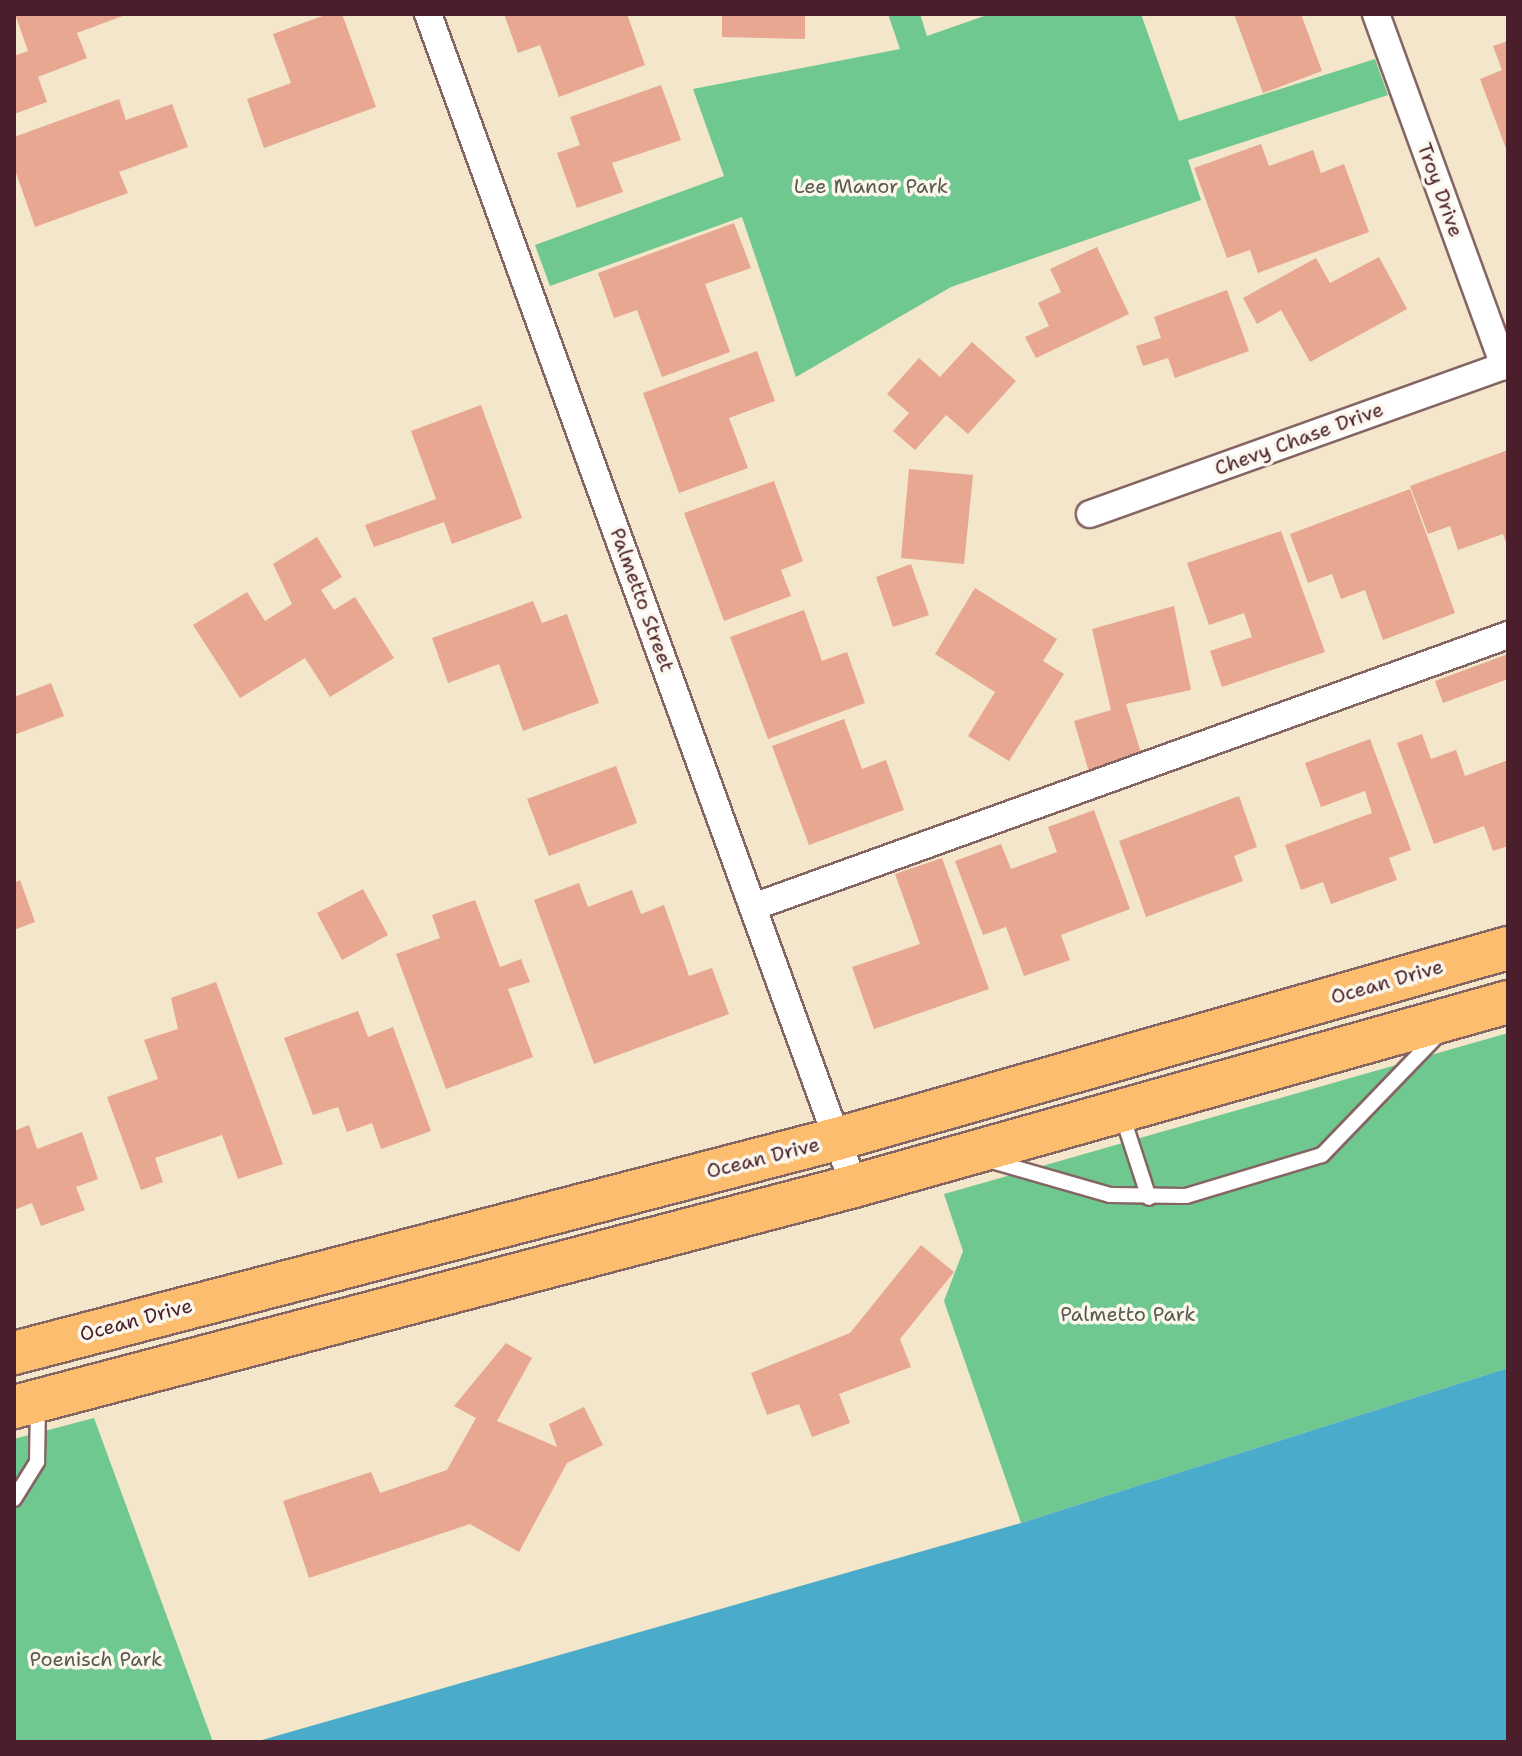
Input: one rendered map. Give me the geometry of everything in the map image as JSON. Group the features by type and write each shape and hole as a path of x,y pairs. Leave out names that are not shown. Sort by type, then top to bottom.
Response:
{"main road":[{"name":"Ocean Drive","path":"14,1353 837,1139 1508,948"},
{"path":"26,1404 854,1186 1508,1002"},
{"path":"1140,1106 1144,1051"},
{"path":"601,1199 614,1249"},
{"path":"402,1250 417,1301"},
{"path":"149,1317 164,1368"}],"street":[{"name":"Palmetto Street","path":"428,14 854,1186"},
{"name":"Troy Drive","path":"1376,14 1506,365"},
{"name":"Chevy Chase Drive","path":"1090,514 1506,365"},
{"path":"753,907 1508,635"}],"lane":[{"path":"968,1154 1149,1198 1186,1196 1322,1155 1454,1017"},
{"path":"1140,1106 1149,1198"},
{"path":"14,1499 37,1462 26,1404"}],"green space":[{"name":"Lee Manor Park","path":"888,14 920,14 927,36 990,14 1141,14 1179,121 1375,59 1388,95 1188,160 1201,200 951,287 796,377 742,217 550,286 535,245 724,176 693,89 900,49"},
{"name":"Palmetto Park","path":"1508,1033 1508,1368 1021,1523 944,1301 963,1251 944,1194"},
{"name":"Poenisch Park","path":"94,1418 213,1742 14,1742 14,1439"}],"water":[{"path":"1508,1368 1508,1742 255,1742 1021,1523"}],"building":[{"path":"15,14 128,14 77,33 87,58 38,77 47,102 14,114 14,56 28,51"},
{"path":"328,14 342,14 376,107 264,148 247,99 291,83 273,34"},
{"path":"504,14 627,14 645,65 559,97 540,45 518,53"},
{"path":"722,14 805,14 805,39 722,37"},
{"path":"1234,14 1301,14 1322,71 1263,93"},
{"path":"1508,41 1508,154 1480,79 1502,70 1493,46"},
{"path":"661,85 681,140 612,163 623,192 577,208 557,153 580,145 570,117"},
{"path":"119,99 126,120 172,104 188,147 119,172 128,193 35,227 14,167 14,137"},
{"path":"1261,144 1269,166 1313,150 1321,173 1344,164 1369,232 1258,273 1250,250 1227,258 1194,168"},
{"path":"734,223 751,268 705,284 730,352 662,377 637,310 614,318 598,273"},
{"path":"1097,247 1129,314 1036,358 1025,337 1049,326 1038,303 1061,292 1050,269"},
{"path":"1379,257 1407,309 1310,362 1281,310 1257,324 1243,298 1316,258 1330,283"},
{"path":"1227,290 1249,351 1175,378 1168,358 1143,366 1136,346 1161,338 1154,317"},
{"path":"972,342 1016,381 968,434 946,415 915,450 893,431 909,413 887,394 919,358 940,377"},
{"path":"757,351 775,401 729,418 748,468 679,493 643,393"},
{"path":"481,405 522,518 452,544 444,522 374,547 365,525 436,499 411,431"},
{"path":"1508,450 1508,548 1503,534 1458,550 1450,526 1428,534 1410,486"},
{"path":"909,469 973,475 964,564 901,558"},
{"path":"774,481 803,561 781,570 791,596 724,621 684,513"},
{"path":"1410,489 1455,613 1383,640 1365,590 1341,599 1332,574 1308,583 1290,534"},
{"path":"1281,531 1325,652 1222,687 1210,651 1252,637 1244,613 1209,625 1187,563"},
{"path":"317,537 342,577 321,590 334,610 355,597 394,658 330,697 305,658 240,698 193,625 247,592 265,621 292,604 273,564"},
{"path":"911,564 929,615 893,627 876,577"},
{"path":"975,588 1057,639 1043,661 1064,674 1009,761 968,736 995,692 935,654"},
{"path":"533,601 542,623 567,614 599,703 523,731 499,664 448,683 432,638"},
{"path":"1174,606 1191,690 1126,704 1142,756 1089,772 1074,721 1111,710 1092,629"},
{"path":"804,610 822,661 847,652 865,703 768,739 730,637"},
{"path":"1508,654 1508,679 1443,703 1435,681"},
{"path":"51,683 64,716 14,735 14,697"},
{"path":"844,719 862,769 886,760 904,810 809,845 772,746"},
{"path":"1422,734 1431,759 1456,750 1465,776 1508,760 1508,846 1493,851 1484,826 1434,844 1397,743"},
{"path":"1370,739 1411,850 1389,858 1397,880 1331,904 1323,882 1301,890 1285,845 1372,813 1365,791 1321,807 1305,763"},
{"path":"616,766 637,823 549,856 527,799"},
{"path":"1239,796 1257,847 1234,856 1243,881 1146,917 1119,841"},
{"path":"1094,810 1130,909 1061,935 1070,960 1024,976 1006,927 983,935 955,861 1001,844 1011,869 1057,852 1048,827"},
{"path":"942,858 989,989 874,1029 852,967 920,944 895,874"},
{"path":"20,880 35,922 14,930 14,883"},
{"path":"579,883 588,907 632,890 641,914 664,905 689,976 712,968 729,1014 594,1064 534,900"},
{"path":"363,889 388,935 342,960 317,913"},
{"path":"475,900 500,967 521,959 530,982 508,989 533,1057 446,1089 396,954 440,938 432,915"},
{"path":"216,982 283,1164 238,1179 222,1135 155,1158 163,1182 141,1190 107,1097 158,1079 144,1040 178,1029 171,998"},
{"path":"358,1011 368,1037 393,1027 431,1131 381,1149 372,1123 347,1132 338,1107 313,1115 284,1038"},
{"path":"29,1125 37,1149 82,1132 98,1179 76,1187 85,1210 41,1226 32,1203 14,1210 14,1131"},
{"path":"921,1245 954,1272 900,1339 911,1367 839,1394 850,1423 812,1437 799,1404 767,1415 751,1373 850,1333"},
{"path":"506,1343 532,1358 497,1421 557,1447 549,1424 584,1407 603,1445 567,1463 519,1552 470,1524 309,1578 283,1501 371,1472 380,1493 447,1470 476,1418 454,1406"}]}
